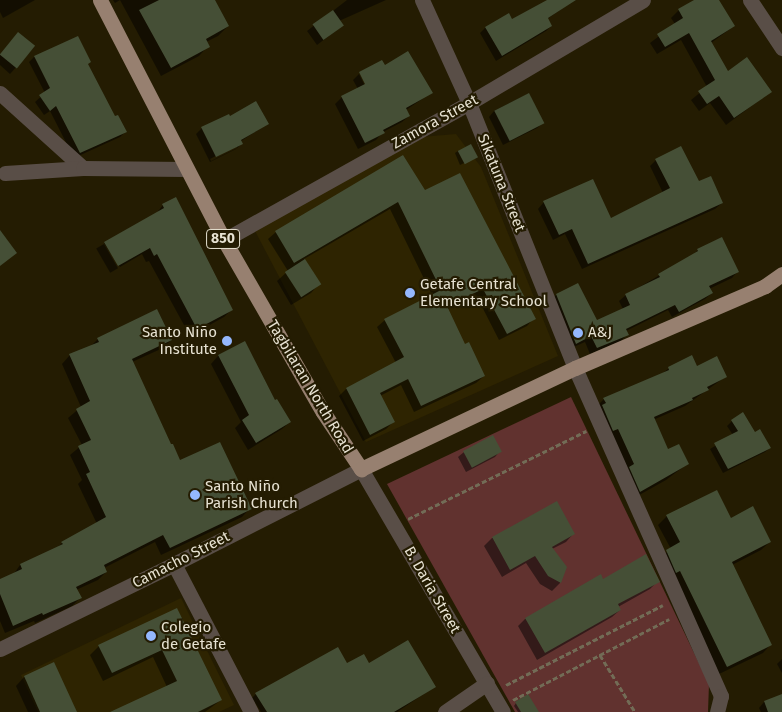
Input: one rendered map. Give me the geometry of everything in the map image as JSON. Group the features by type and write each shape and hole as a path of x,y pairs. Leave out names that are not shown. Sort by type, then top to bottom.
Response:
{"main road":[{"name":"Tagbilaran North Road","path":"100,0 224,240 323,412 361,469 575,368 765,286 782,274"}],"street":[{"name":"Sikatuna Street","path":"422,0 469,103 575,368 721,696 717,712"},
{"name":"Zamora Street","path":"224,240 469,103 643,0"},
{"path":"750,0 782,48"},
{"path":"0,93 83,168"},
{"path":"5,173 83,168 186,169"},
{"name":"B. Daria Street","path":"361,469 502,709"},
{"name":"Camacho Street","path":"0,649 174,564 361,469"},
{"path":"174,564 251,712"},
{"path":"445,712 489,687"}],"path":[{"path":"394,526 600,424"},
{"path":"502,709 600,654 680,605"},
{"path":"489,687 680,605"},
{"path":"600,654 635,712"}],"shaded area":[{"name":"Getafe Central Elementary School","path":"456,134 481,167 558,356 366,442 255,231 421,137"},
{"path":"571,397 709,684 708,712 515,712 387,484"},
{"name":"Colegio de Getafe","path":"181,598 234,705 219,712 38,712 21,675"}],"building":[{"path":"159,0 215,0 229,26 206,39 210,47 171,68 139,10"},
{"path":"547,0 576,0 548,18 552,26 502,56 485,27 509,13 512,19"},
{"path":"694,0 719,0 735,26 711,41 728,71 747,57 772,92 734,118 719,96 707,104 698,91 715,80 689,33 665,47 657,34 683,18 678,9"},
{"path":"333,10 344,26 323,40 313,24"},
{"path":"18,32 35,46 17,68 0,54"},
{"path":"78,36 91,62 88,64 115,116 118,115 127,132 80,153 56,106 50,111 39,95 50,88 34,56"},
{"path":"408,51 433,93 406,108 410,116 383,130 385,133 365,143 341,96 365,84 359,72 382,60 385,65"},
{"path":"529,93 544,123 510,141 494,111"},
{"path":"256,101 269,124 241,140 243,144 216,157 201,127 229,114 230,116"},
{"path":"471,144 478,157 465,164 458,151"},
{"path":"681,146 699,181 711,176 723,203 588,264 572,229 559,235 543,201 593,179 611,218 670,188 655,159"},
{"path":"403,155 425,190 460,173 536,319 507,334 483,289 447,306 465,344 469,342 485,376 421,406 408,379 380,393 395,422 370,435 346,388 404,357 384,319 441,290 398,202 294,263 275,231"},
{"path":"176,197 233,310 197,329 157,254 154,256 150,248 118,266 104,242 164,208 162,204"},
{"path":"0,230 17,253 0,266"},
{"path":"722,237 739,272 709,286 713,293 679,312 675,305 626,329 629,335 597,348 591,336 576,344 556,294 578,283 597,320 630,305 625,294 660,277 658,274 698,251 697,249"},
{"path":"305,259 321,284 301,297 285,272"},
{"path":"157,309 172,340 132,359 171,444 173,444 180,460 220,442 252,509 170,548 163,535 104,565 107,572 76,587 82,598 13,626 0,594 0,579 22,569 20,564 63,544 61,542 106,517 86,474 90,472 78,446 91,440 76,409 90,401 69,354 99,342 97,338"},
{"path":"245,341 275,400 277,399 291,422 256,443 242,420 249,415 218,355"},
{"path":"692,355 697,366 717,356 727,377 707,387 709,390 692,398 693,400 654,417 668,449 679,444 689,464 640,492 629,467 634,464 618,429 613,431 602,405 606,403 603,398 669,370 668,367"},
{"path":"743,412 755,432 760,429 771,448 728,469 714,443 738,431 731,420"},
{"path":"493,435 502,452 472,468 463,451"},
{"path":"717,490 731,518 753,506 771,542 732,562 772,645 727,667 680,571 676,573 666,550 680,542 666,515"},
{"path":"557,501 575,534 552,547 567,567 561,583 548,576 535,556 510,570 492,537"},
{"path":"646,554 660,582 618,604 621,610 545,653 525,618 601,574 603,579"},
{"path":"177,608 222,700 198,712 110,712 177,681 162,650 112,673 98,645"},
{"path":"408,640 436,687 394,712 267,712 255,693 338,647 347,663 364,654 369,663"},
{"path":"54,662 77,712 40,712 24,676"},
{"path":"528,694 539,712 521,712 515,702"},
{"path":"782,694 782,712 768,712 764,701"}],"place":[{"name":"Getafe Central Elementary School","path":"410,293"},
{"name":"A&J","path":"578,333"},
{"name":"Santo Niño Institute","path":"227,341"},
{"name":"Santo Niño Parish Church","path":"195,495"},
{"name":"Colegio de Getafe","path":"151,636"}]}
